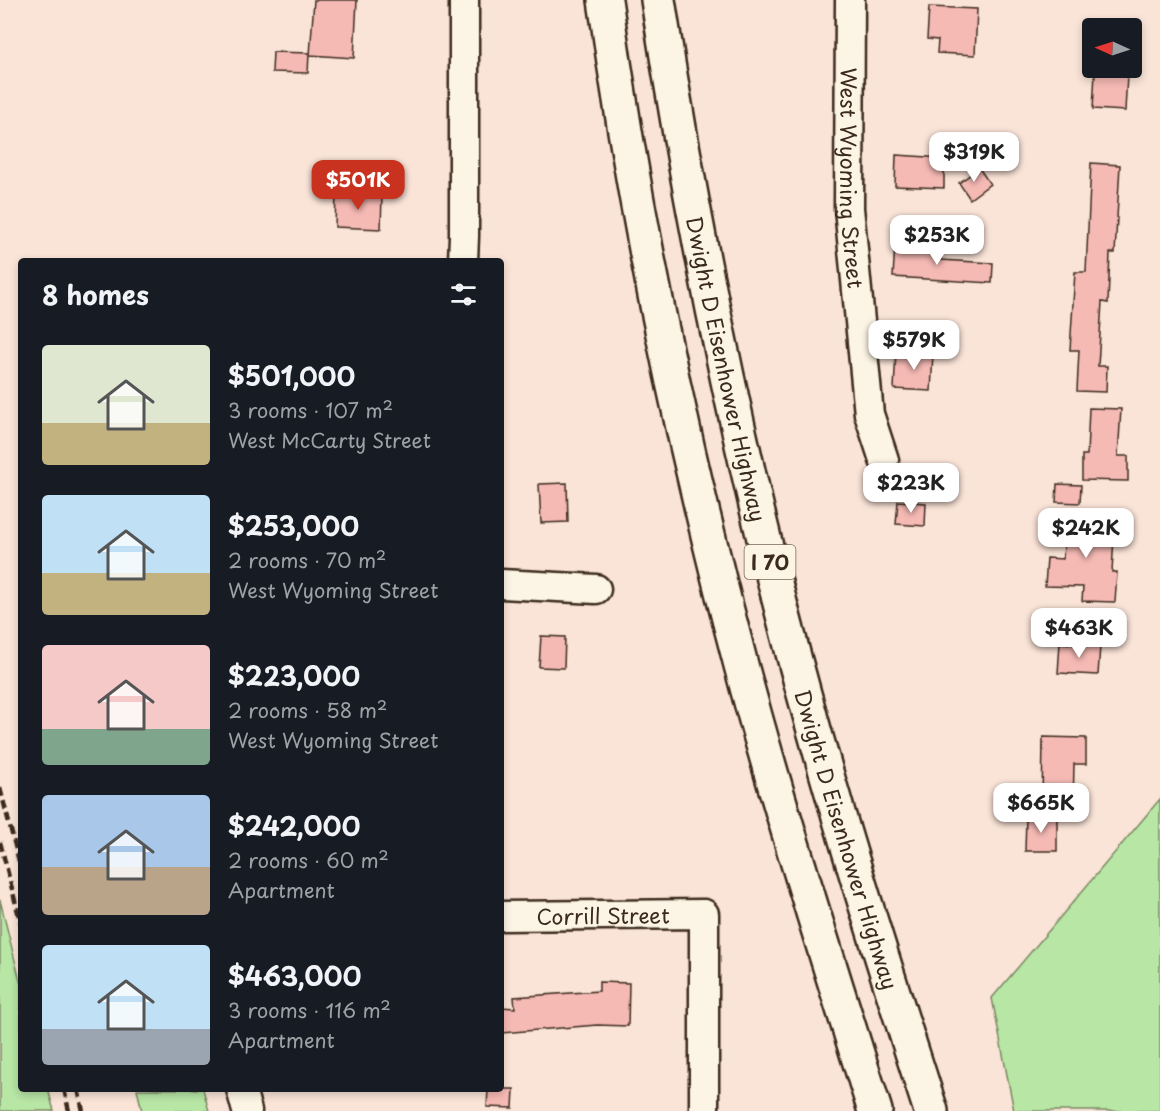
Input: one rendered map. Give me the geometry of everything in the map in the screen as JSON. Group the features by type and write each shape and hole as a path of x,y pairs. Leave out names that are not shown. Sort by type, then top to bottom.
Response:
{"highway":[{"name":"I 70","path":"605,0 629,159 673,383 706,525 766,756 875,1111"},
{"name":"Dwight D Eisenhower Highway","path":"658,0 697,231 744,458 783,615 831,789 931,1111"}],"street":[{"path":"463,258 464,0"},
{"name":"West Wyoming Street","path":"850,0 849,208 868,414 884,460"},
{"path":"504,584 596,589"},
{"name":"Corrill Street","path":"504,916 704,914 704,1111"},
{"path":"242,1092 247,1111"}],"green space":[{"path":"1160,799 1160,1111 1014,1111 992,998"},
{"path":"0,900 18,973 18,1092 49,1092 54,1111 0,1111"},
{"path":"138,1092 204,1092 209,1111 142,1111"}],"building":[{"path":"314,0 357,0 354,58 310,55"},
{"path":"929,7 977,9 975,55 937,53 938,40 927,39"},
{"path":"273,52 309,53 308,73 272,72"},
{"path":"1095,78 1127,78 1125,111 1093,109"},
{"path":"896,155 944,158 944,188 895,186"},
{"path":"1091,163 1120,165 1115,253 1110,253 1108,303 1102,302 1098,366 1107,366 1106,392 1077,391 1079,350 1070,350 1075,272 1086,272"},
{"path":"979,168 990,184 970,199 959,183"},
{"path":"336,193 382,195 381,229 335,227"},
{"path":"895,244 942,246 941,260 993,263 992,283 893,277"},
{"path":"896,351 933,353 931,391 894,389"},
{"path":"1089,408 1121,409 1118,456 1128,456 1128,481 1082,480 1082,455 1087,455"},
{"path":"567,483 568,522 541,523 539,484"},
{"path":"1057,484 1081,485 1080,503 1056,502"},
{"path":"898,501 926,503 925,526 896,524"},
{"path":"1066,515 1115,518 1112,572 1117,572 1115,602 1082,601 1083,587 1045,586 1047,558 1063,559"},
{"path":"541,636 565,637 564,668 539,667"},
{"path":"1060,643 1100,646 1098,675 1058,673"},
{"path":"1043,737 1086,738 1086,764 1074,764 1073,807 1042,807"},
{"path":"1026,817 1057,817 1057,851 1025,851"},
{"path":"599,982 629,983 628,1026 597,1025 504,1033 504,1007 515,1008 514,997 599,991"},
{"path":"504,1089 514,1089 513,1108 487,1107 488,1092 504,1092"}],"railway":[{"path":"0,788 18,857"},
{"path":"0,842 18,912"},
{"path":"65,1092 69,1111"},
{"path":"79,1092 83,1111"}]}
